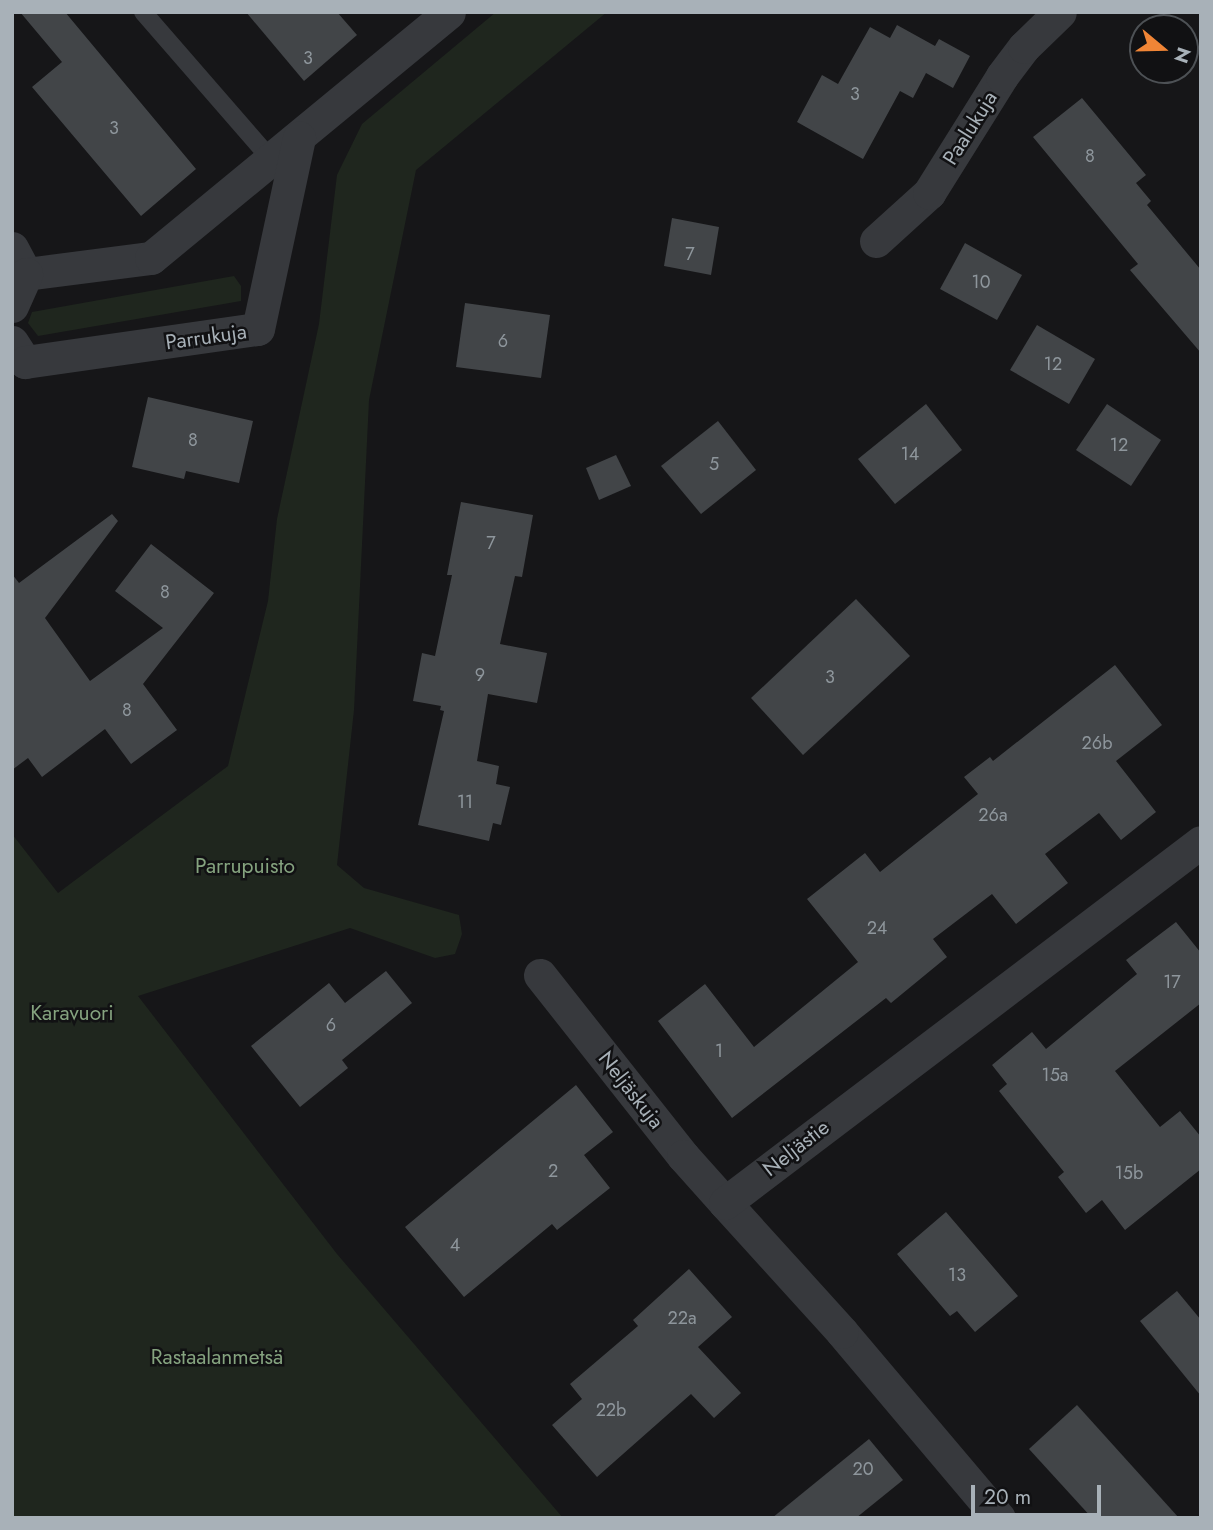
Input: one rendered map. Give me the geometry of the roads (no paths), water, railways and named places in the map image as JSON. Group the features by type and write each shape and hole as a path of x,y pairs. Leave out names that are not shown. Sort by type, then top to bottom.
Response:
{"street":[{"name":"Paalukuja","path":"876,241 929,193 1002,76 1024,47 1060,12"},
{"path":"12,306 19,261 151,258 299,137 436,16"},
{"name":"Parrukuja","path":"12,342 25,362 258,329 299,137"},
{"name":"Neljästie","path":"725,1203 1201,842"},
{"name":"Neljäskuja","path":"540,975 683,1156 725,1203"},
{"path":"725,1203 842,1332 999,1518"}],"lane":[{"path":"142,12 271,159"}],"park label":[{"name":"Parrupuisto","path":"245,866"},
{"name":"Karavuori","path":"72,1013"},
{"name":"Rastaalanmetsä","path":"217,1357"}]}
